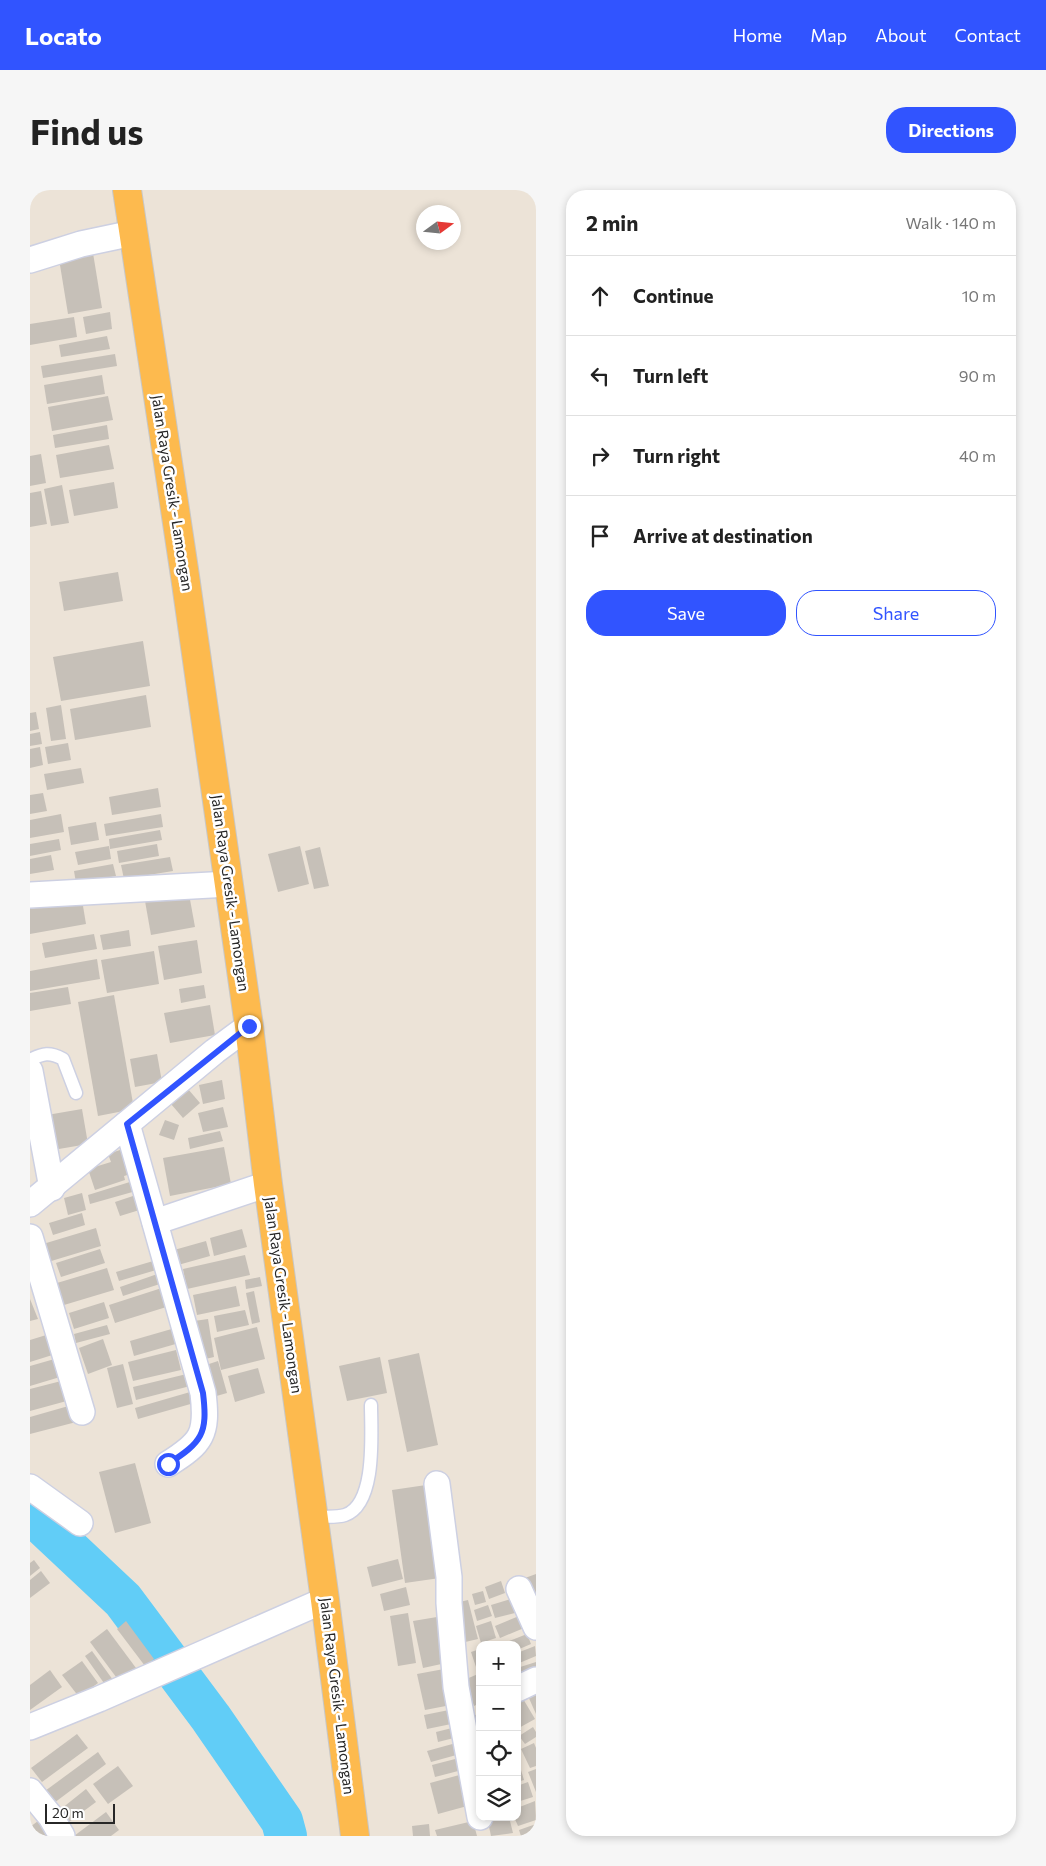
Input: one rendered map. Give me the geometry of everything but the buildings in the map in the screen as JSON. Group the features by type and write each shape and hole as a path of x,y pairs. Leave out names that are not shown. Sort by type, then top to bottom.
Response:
{"highway":[{"name":"Jalan Raya Gresik - Lamongan","path":"127,190 185,576 249,1026 268,1184 314,1517 355,1836"}],"street":[{"path":"30,260 81,244 133,233"},
{"path":"30,896 229,884"},
{"path":"30,1204 249,1026"},
{"path":"30,1071 52,1188"},
{"path":"127,1124 203,1393 205,1407 203,1430 200,1439 189,1451 168,1464"},
{"path":"155,1222 268,1184"},
{"path":"30,1236 82,1412"},
{"path":"437,1484 449,1577 450,1621 456,1687 470,1709 476,1776"},
{"path":"30,1487 80,1522"},
{"path":"519,1589 536,1627"},
{"path":"30,1727 99,1699 325,1600"},
{"path":"521,1687 536,1680"},
{"path":"30,1791 51,1817 62,1836"},
{"path":"481,1821 483,1836"}],"lane":[{"path":"30,1060 42,1054 56,1055 63,1059 76,1093"},
{"path":"314,1517 346,1515 357,1507 366,1488 371,1466 371,1405"}],"waterway":[{"path":"30,1515 41,1523 123,1600 211,1718 282,1821 286,1836"}],"route":[{"path":"168,1464 189,1451 200,1439 203,1430 205,1407 203,1393 166,1257 127,1124 215,1051 249,1026"}]}
